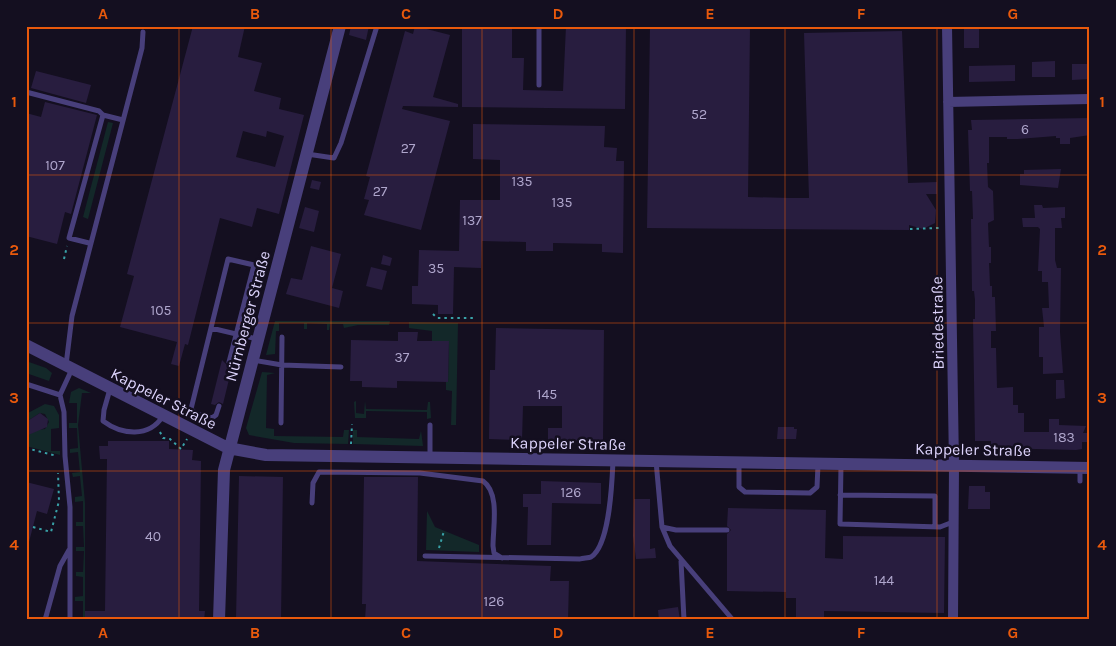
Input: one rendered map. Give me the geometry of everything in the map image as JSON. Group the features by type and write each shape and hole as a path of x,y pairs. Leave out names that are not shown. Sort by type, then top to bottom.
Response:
{"street":[{"name":"Nürnberger Straße","path":"219,620 224,470 228,448 253,360 340,26"},
{"name":"Briedestraße","path":"947,26 954,465 952,620"},
{"path":"948,102 1090,99"},
{"name":"Kappeler Straße","path":"26,345 110,389 160,420 228,448 266,455 1085,468"}],"lane":[{"path":"306,154 334,158 341,143 377,26"},
{"path":"539,26 539,85"},
{"path":"70,620 70,506 65,456 64,412 60,395 69,367 72,316 89,243 142,48 143,32"},
{"path":"26,92 99,111 103,115 123,120"},
{"path":"89,243 69,238 103,115"},
{"path":"219,406 216,415 212,418 196,414 192,409 228,259 254,265 229,362"},
{"path":"211,328 258,340"},
{"path":"281,423 282,337"},
{"path":"253,360 282,365 342,366"},
{"path":"26,384 60,395"},
{"path":"110,389 103,421 113,428 136,433 160,420"},
{"path":"430,425 430,457"},
{"path":"425,556 502,558 591,557 599,548 606,524 613,460"},
{"path":"656,461 662,527 670,546 680,561 733,620"},
{"path":"738,462 739,487 745,492 810,493 817,487 818,463"},
{"path":"841,463 840,524 935,526 954,522"},
{"path":"1080,481 1085,468"},
{"path":"312,503 313,483 319,472 420,473 483,481 490,486 493,494 492,546 494,553 502,558"},
{"path":"840,495 935,496 935,526"},
{"path":"662,527 676,530 727,530"},
{"path":"45,620 60,566 70,547"},
{"path":"680,561 684,620"}],"path":[{"path":"910,229 939,228 939,219"},
{"path":"433,314 437,318 474,318"},
{"path":"160,420 163,438 170,439 181,449 185,442"},
{"path":"351,456 352,424"},
{"path":"26,448 57,456 65,456"},
{"path":"57,456 57,464"},
{"path":"33,527 51,532 59,501 58,471"},
{"path":"436,556 444,532"}],"green space":[{"path":"108,122 113,123 88,219 83,217"},
{"path":"275,321 390,321 389,325 358,325 344,328 343,324 330,324 329,330 327,330 327,324 307,323 307,329 304,329 304,323 279,323 279,331 276,331 275,354 266,355"},
{"path":"409,322 458,323 456,425 451,425 452,391 446,390 446,382 448,382 449,341 432,341 432,331 409,328"},
{"path":"26,361 46,368 52,373 49,381 26,373"},
{"path":"262,372 275,373 267,375 266,428 274,429 274,436 343,437 344,430 349,430 348,444 294,443 249,435 246,428"},
{"path":"79,388 91,393 82,393 78,425 85,503 85,620 83,620 83,601 75,601 75,597 83,596 83,577 76,576 76,572 83,572 84,551 76,551 76,547 84,547 83,526 76,526 76,522 83,522 83,501 75,502 75,497 82,496 80,476 73,477 72,473 80,472 78,452 70,453 70,449 78,448 77,428 69,428 69,423 77,423 77,403 69,403 71,392"},
{"path":"356,401 356,413 364,414 365,401 366,409 427,410 428,402 430,402 431,418 427,419 427,412 366,411 366,418 355,418 354,402"},
{"path":"45,404 54,406 59,415 59,428 51,429 51,451 60,451 60,455 26,446 26,436 36,430 45,429 49,422 45,414 40,413 26,422 26,414"},
{"path":"353,430 357,430 357,437 419,439 421,431 423,446 353,444"},
{"path":"427,511 435,527 479,545 479,552 426,550"}],"building":[{"path":"193,26 245,26 238,57 262,63 254,91 281,98 279,109 304,115 279,214 257,208 252,227 220,218 188,345 185,344 179,366 171,364 177,342 120,327 134,276 127,274","holes":["243,131 266,137 267,131 284,136 275,167 236,157"]},
{"path":"351,26 369,26 366,40 349,35"},
{"path":"415,26 450,35 433,97 458,104 458,107 403,106 402,109 450,121 421,230 364,215 369,200 364,199 370,177 366,176 405,31 413,34"},
{"path":"462,26 512,26 512,58 524,58 523,90 563,91 566,26 626,26 625,109 462,107"},
{"path":"650,26 750,26 748,197 790,198 809,198 804,33 902,31 908,183 937,182 937,194 926,194 936,210 935,223 923,229 909,225 909,230 647,228"},
{"path":"964,26 979,26 979,48 964,48"},
{"path":"1055,61 1055,77 1032,77 1032,62"},
{"path":"1072,64 1090,64 1090,79 1072,80"},
{"path":"1015,65 1015,81 969,82 969,66"},
{"path":"36,71 91,85 86,103 31,88"},
{"path":"45,102 97,115 71,214 65,212 57,244 26,236 26,113 41,117"},
{"path":"1090,118 1090,135 1070,138 1070,144 1060,144 1060,138 1056,138 1056,136 1018,139 989,137 989,163 987,163 988,187 993,191 994,220 988,223 989,247 991,247 991,263 989,263 990,286 992,286 992,297 995,297 996,331 991,331 991,348 996,348 997,388 1013,387 1013,405 1018,405 1018,413 1024,413 1024,432 1049,432 1049,419 1059,419 1059,425 1086,426 1083,433 1089,433 1089,442 1082,442 1082,449 1076,450 991,448 991,441 975,441 973,319 975,319 975,300 974,291 972,291 971,219 973,219 968,130 972,130 971,120"},
{"path":"473,124 605,126 604,147 617,148 616,161 624,161 623,253 602,252 602,244 553,243 553,251 526,251 526,242 482,241 481,268 454,267 453,314 438,314 438,305 412,304 412,286 418,286 419,250 459,251 460,200 500,200 500,160 473,159"},
{"path":"1061,169 1058,188 1020,185 1020,174 1024,174 1024,170"},
{"path":"312,180 321,182 319,190 310,188"},
{"path":"1034,205 1042,205 1043,208 1065,207 1065,218 1061,218 1062,228 1055,228 1055,260 1057,268 1061,268 1060,332 1063,373 1043,374 1043,357 1039,357 1039,327 1044,327 1042,308 1049,308 1048,282 1042,282 1042,271 1038,271 1040,229 1038,227 1023,227 1022,218 1035,218"},
{"path":"305,207 319,211 314,232 299,228"},
{"path":"311,246 341,254 332,288 343,291 339,308 286,294 291,278 302,280"},
{"path":"383,255 392,258 390,266 381,264"},
{"path":"371,267 387,271 382,290 366,286"},
{"path":"496,328 604,330 603,441 548,440 548,428 562,428 562,406 523,406 522,440 489,439 490,370 495,370"},
{"path":"398,332 418,332 417,341 449,341 448,382 397,381 397,388 362,387 362,381 350,381 351,340 398,341"},
{"path":"222,360 228,366 233,363 223,404 219,402 215,405 211,404"},
{"path":"1056,380 1064,380 1065,398 1056,399"},
{"path":"40,413 48,419 47,427 26,436 26,422"},
{"path":"778,427 794,427 794,429 797,429 796,439 777,439"},
{"path":"108,441 169,441 169,449 193,450 192,460 201,461 199,611 205,611 204,620 85,620 85,611 105,611 107,459 100,459 99,446 108,446"},
{"path":"239,476 283,477 281,620 236,620"},
{"path":"364,477 418,477 417,561 551,566 550,581 569,581 568,620 365,620 366,604 362,604"},
{"path":"541,481 601,483 601,504 552,503 551,545 527,545 528,507 523,507 523,494 541,494"},
{"path":"26,482 54,489 47,514 37,511 29,542 26,542"},
{"path":"969,486 985,486 985,492 990,492 990,509 968,509"},
{"path":"634,499 650,499 650,549 655,548 656,558 636,559 633,536"},
{"path":"728,508 826,510 825,558 843,559 843,536 945,537 944,613 824,611 824,620 796,620 796,598 786,598 786,592 727,591 727,534 731,530 727,526"},
{"path":"678,607 680,620 659,620 658,610"}]}
